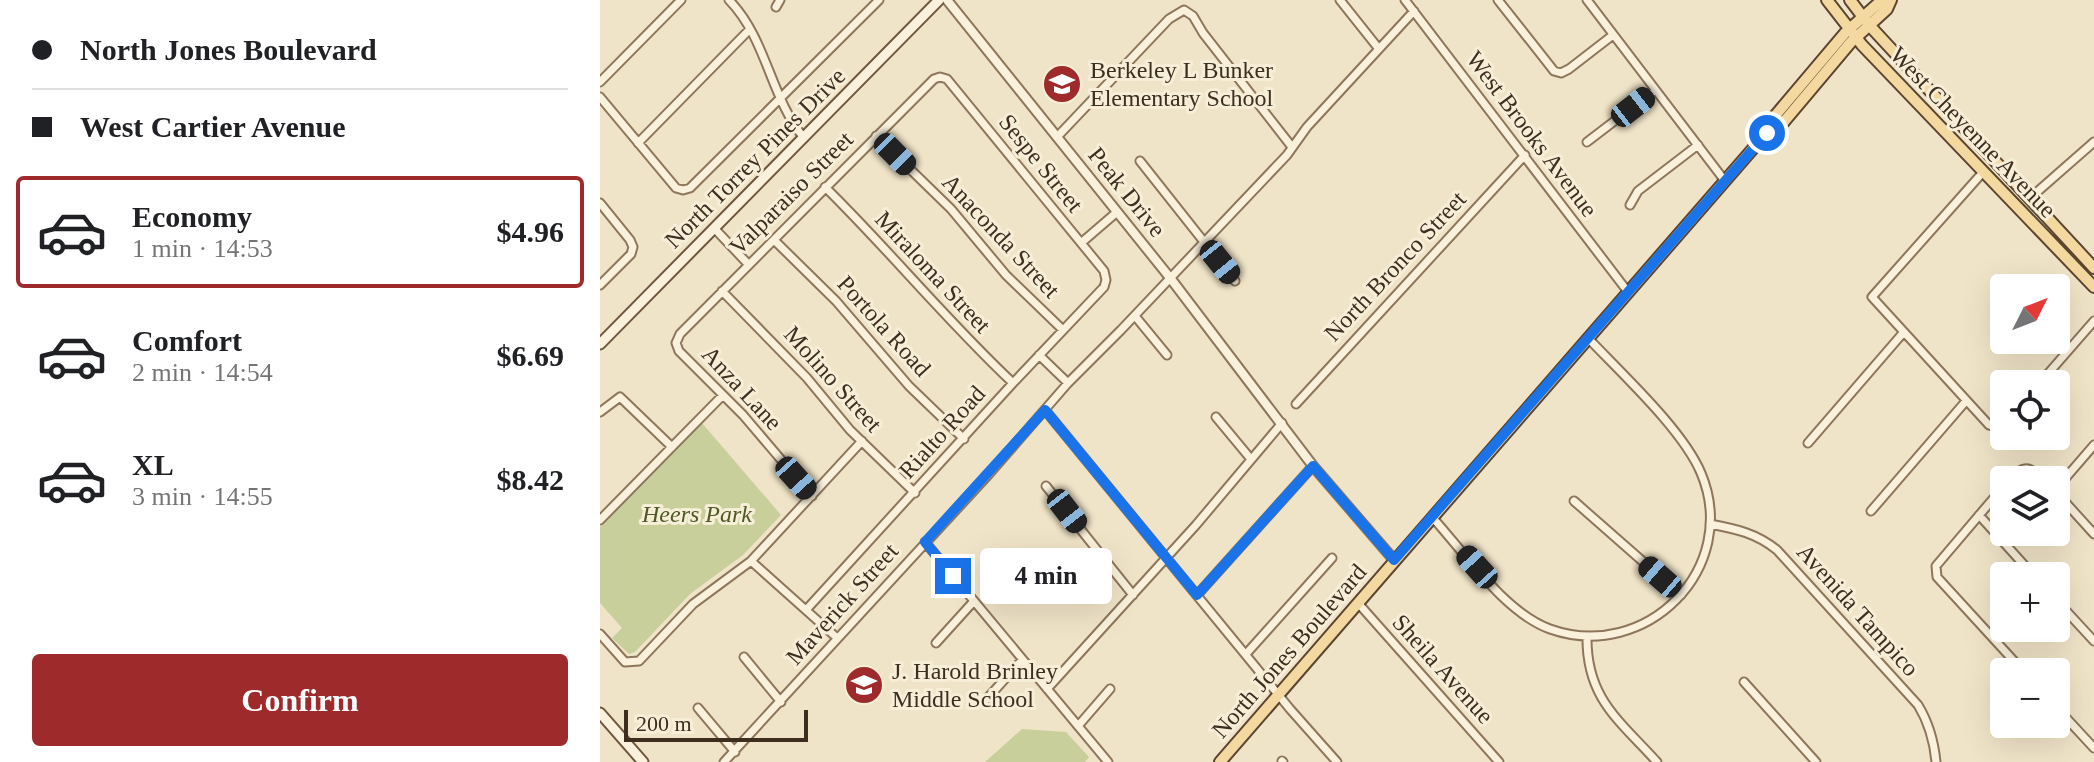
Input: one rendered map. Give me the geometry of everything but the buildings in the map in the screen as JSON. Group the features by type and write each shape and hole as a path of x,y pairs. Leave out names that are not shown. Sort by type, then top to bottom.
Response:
{"main road":[{"name":"North Torrey Pines Drive","path":"600,344 939,0"},
{"name":"West Cheyenne Avenue","path":"1827,0 1852,33 2094,287"},
{"name":"West Cheyenne Avenue","path":"1850,0 1865,21 2094,268"},
{"name":"North Jones Boulevard","path":"1220,762 1767,133 1777,130 1852,33 1882,0"},
{"name":"North Jones Boulevard","path":"1865,21 1887,9 1891,0"},
{"path":"2056,247 2066,252 2094,279"},
{"path":"600,713 643,762"}],"street":[{"path":"600,82 681,0"},
{"path":"729,0 763,52 792,124 804,138"},
{"path":"600,97 676,188 690,188 879,0"},
{"name":"Peak Drive","path":"947,0 1171,279 1313,466 1394,560"},
{"path":"1340,0 1379,49"},
{"name":"West Brooks Avenue","path":"1405,0 1628,292"},
{"path":"1498,0 1550,68 1561,73 1613,35"},
{"path":"1587,0 1725,181"},
{"path":"1057,137 1169,19 1184,10 1193,16 1292,147"},
{"name":"Maverick Street","path":"724,762 1068,383 1205,243 1414,11"},
{"path":"638,143 750,29"},
{"name":"Valparaiso Street","path":"676,343 680,334 825,187 934,79 940,77"},
{"name":"Sespe Street","path":"940,77 947,79 1104,271 1106,280"},
{"path":"1587,142 1655,90"},
{"name":"Anaconda Street","path":"876,136 951,209 1006,275 1063,330"},
{"path":"2029,199 2094,142"},
{"path":"1630,205 1638,191 1698,145"},
{"name":"North Bronco Street","path":"1296,404 1525,155"},
{"path":"1140,161 1235,281"},
{"path":"1984,171 1872,297 1990,425"},
{"name":"Miraloma Street","path":"825,187 974,346 1013,383"},
{"path":"600,203 633,247 631,254 600,285"},
{"path":"1081,243 1117,212"},
{"path":"714,228 749,265"},
{"name":"Portola Road","path":"774,240 836,301 909,386 964,439"},
{"name":"Rialto Road","path":"806,610 1104,287 1106,280"},
{"name":"Molino Street","path":"722,291 915,493"},
{"path":"1135,316 1167,355"},
{"path":"2051,370 2094,321"},
{"path":"1808,443 1903,333"},
{"path":"1432,517 1520,612 1551,629 1587,636 1627,631 1648,622 1681,595 1694,578 1706,551 1710,506 1702,476 1691,452 1588,338"},
{"name":"Anza Lane","path":"676,343 679,351 723,395 812,496"},
{"path":"1039,355 1068,383"},
{"path":"600,520 723,395"},
{"path":"600,412 620,397 672,447"},
{"path":"1871,511 1966,401"},
{"path":"1045,410 1332,760"},
{"path":"1216,417 1250,458"},
{"path":"1047,689 1282,423"},
{"path":"600,634 625,662 632,663 644,658 693,604 751,561 862,441"},
{"path":"2070,473 2094,445"},
{"path":"1197,595 1313,466"},
{"path":"1046,486 1133,595"},
{"path":"1574,501 1681,595"},
{"path":"1990,502 1935,571 1937,577 2011,658"},
{"path":"2070,506 2094,534"},
{"path":"1979,515 2021,562"},
{"name":"Avenida Tampico","path":"1710,524 1742,530 1777,550 1918,705 1926,717 1935,744 1936,762"},
{"path":"925,542 1108,762"},
{"path":"1246,654 1332,558"},
{"path":"751,561 836,637"},
{"path":"936,643 974,601"},
{"name":"Sheila Avenue","path":"1358,603 1499,762"},
{"path":"2070,615 2094,641"},
{"path":"1587,636 1587,660 1598,694 1657,762"},
{"path":"744,657 781,702"},
{"path":"984,702 1022,660"},
{"path":"1744,682 1816,762"},
{"path":"1078,726 1110,689"},
{"path":"698,708 735,752"},
{"path":"2070,722 2094,748"}],"green space":[{"name":"Heers Park","path":"702,423 781,515 743,555 690,594 635,652 629,654 612,638 622,628 600,603 600,527"},
{"path":"1022,729 1066,732 1089,757 1085,762 985,762"}],"place":[{"name":"Berkeley L Bunker Elementary School","path":"1062,84"},
{"name":"J. Harold Brinley Middle School","path":"864,685"}],"route":[{"path":"953,576 925,542 1045,410 1197,595 1313,466 1394,560 1767,133"}]}
